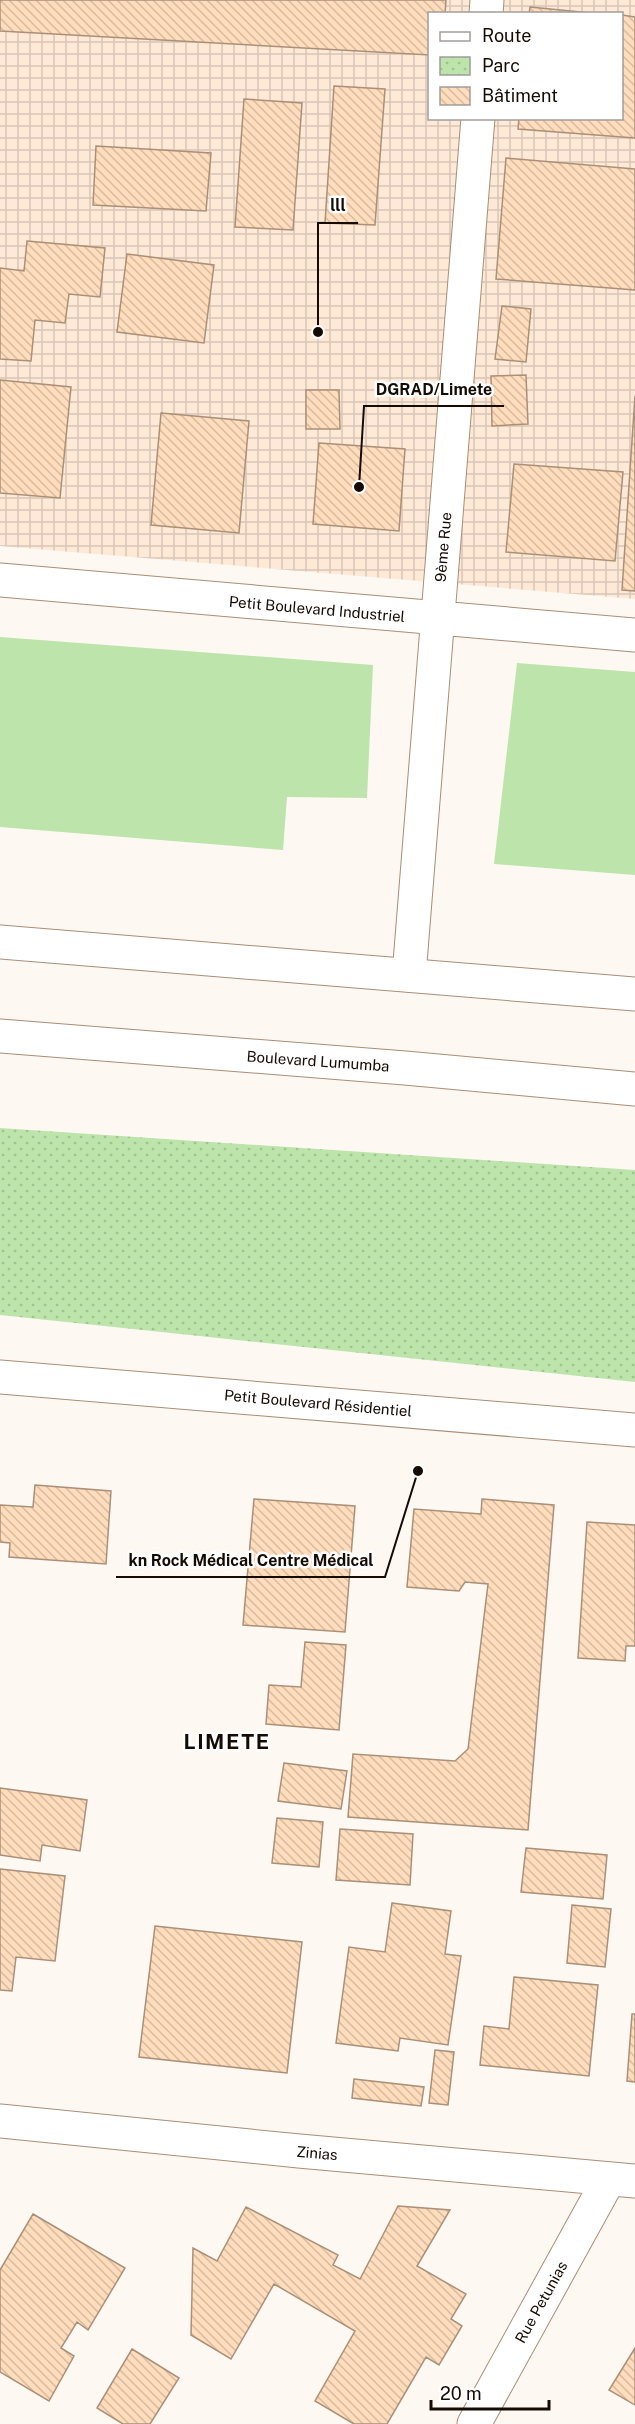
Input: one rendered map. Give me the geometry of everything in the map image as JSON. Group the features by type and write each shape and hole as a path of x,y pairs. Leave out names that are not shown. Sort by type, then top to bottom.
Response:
{"main road":[{"name":"9ème Rue","path":"410,975 478,120"},
{"name":"Petit Boulevard Industriel","path":"0,580 437,620 635,635"},
{"path":"0,942 635,994"},
{"name":"Boulevard Lumumba","path":"0,1036 635,1089"},
{"name":"Petit Boulevard Résidentiel","path":"0,1377 635,1430"},
{"name":"Zinias","path":"0,2121 622,2180"},
{"name":"Rue Petunias","path":"474,2424 622,2180"}],"shaded area":[{"path":"0,0 635,0 635,599 0,546"}],"green space":[{"path":"0,637 373,665 367,798 287,797 283,850 0,827"},
{"path":"517,663 635,672 635,875 494,864"},
{"path":"0,1128 635,1170 635,1382 0,1315"}],"building":[{"path":"0,0 446,0 445,12 428,12 428,55 0,31"},
{"path":"530,7 581,12 529,12"},
{"path":"623,15 635,17 635,138 518,129 519,120 623,120"},
{"path":"334,86 385,89 375,225 325,223"},
{"path":"244,99 302,103 293,230 235,227"},
{"path":"96,146 211,153 206,211 93,205"},
{"path":"506,158 635,169 635,290 496,279"},
{"path":"27,241 105,248 100,297 69,294 65,323 35,320 31,361 0,359 0,268 24,271"},
{"path":"127,254 214,265 204,343 117,332"},
{"path":"502,306 531,309 526,362 495,359"},
{"path":"526,375 528,424 492,426 491,376"},
{"path":"0,380 71,387 60,498 0,493"},
{"path":"306,390 339,390 340,429 306,429"},
{"path":"635,396 635,591 622,590"},
{"path":"161,413 249,421 239,533 151,525"},
{"path":"319,443 405,449 399,531 313,524"},
{"path":"514,464 623,472 615,561 506,552"},
{"path":"35,1485 111,1491 106,1564 9,1557 10,1543 0,1542 0,1505 33,1507"},
{"path":"254,1499 355,1506 345,1632 243,1625"},
{"path":"482,1499 554,1505 528,1830 348,1817 353,1754 455,1761 468,1749 488,1584 465,1582 459,1591 407,1587 414,1509 481,1514"},
{"path":"587,1522 635,1525 635,1646 626,1646 625,1661 578,1658"},
{"path":"305,1642 346,1645 339,1730 266,1724 269,1685 301,1687"},
{"path":"284,1763 347,1771 341,1809 278,1801"},
{"path":"0,1788 87,1800 80,1851 42,1845 40,1861 0,1855"},
{"path":"277,1818 323,1822 319,1867 272,1863"},
{"path":"340,1829 413,1834 410,1885 336,1880"},
{"path":"526,1848 607,1855 603,1899 521,1892"},
{"path":"0,1869 65,1876 55,1961 16,1957 12,1991 0,1990"},
{"path":"392,1903 451,1911 445,1954 461,1956 448,2045 400,2038 398,2051 336,2043 349,1947 385,1952"},
{"path":"572,1905 611,1909 605,1967 567,1963"},
{"path":"155,1926 302,1942 287,2073 139,2057"},
{"path":"514,1977 598,1985 589,2076 480,2065 484,2026 509,2029"},
{"path":"632,2014 635,2014 635,2082 627,2081"},
{"path":"435,2050 454,2052 448,2105 429,2103"},
{"path":"354,2079 424,2087 421,2106 352,2098"},
{"path":"398,2206 450,2210 417,2266 466,2294 451,2319 462,2326 439,2365 426,2357 387,2424 354,2424 315,2401 355,2331 274,2284 231,2359 191,2335 193,2248 217,2261 246,2207 338,2255 333,2265 360,2279"},
{"path":"33,2214 125,2268 88,2330 77,2322 61,2348 74,2356 49,2401 0,2372 0,2270"},
{"path":"635,2348 635,2405 609,2390"},
{"path":"132,2349 179,2378 150,2424 123,2424 97,2408"}],"place":[{"name":"lll","path":"318,332"},
{"name":"DGRAD/Limete","path":"359,487"},
{"name":"kn Rock Médical Centre Médical","path":"418,1471"}],"district":[{"name":"LIMETE","path":"227,1741"}]}
